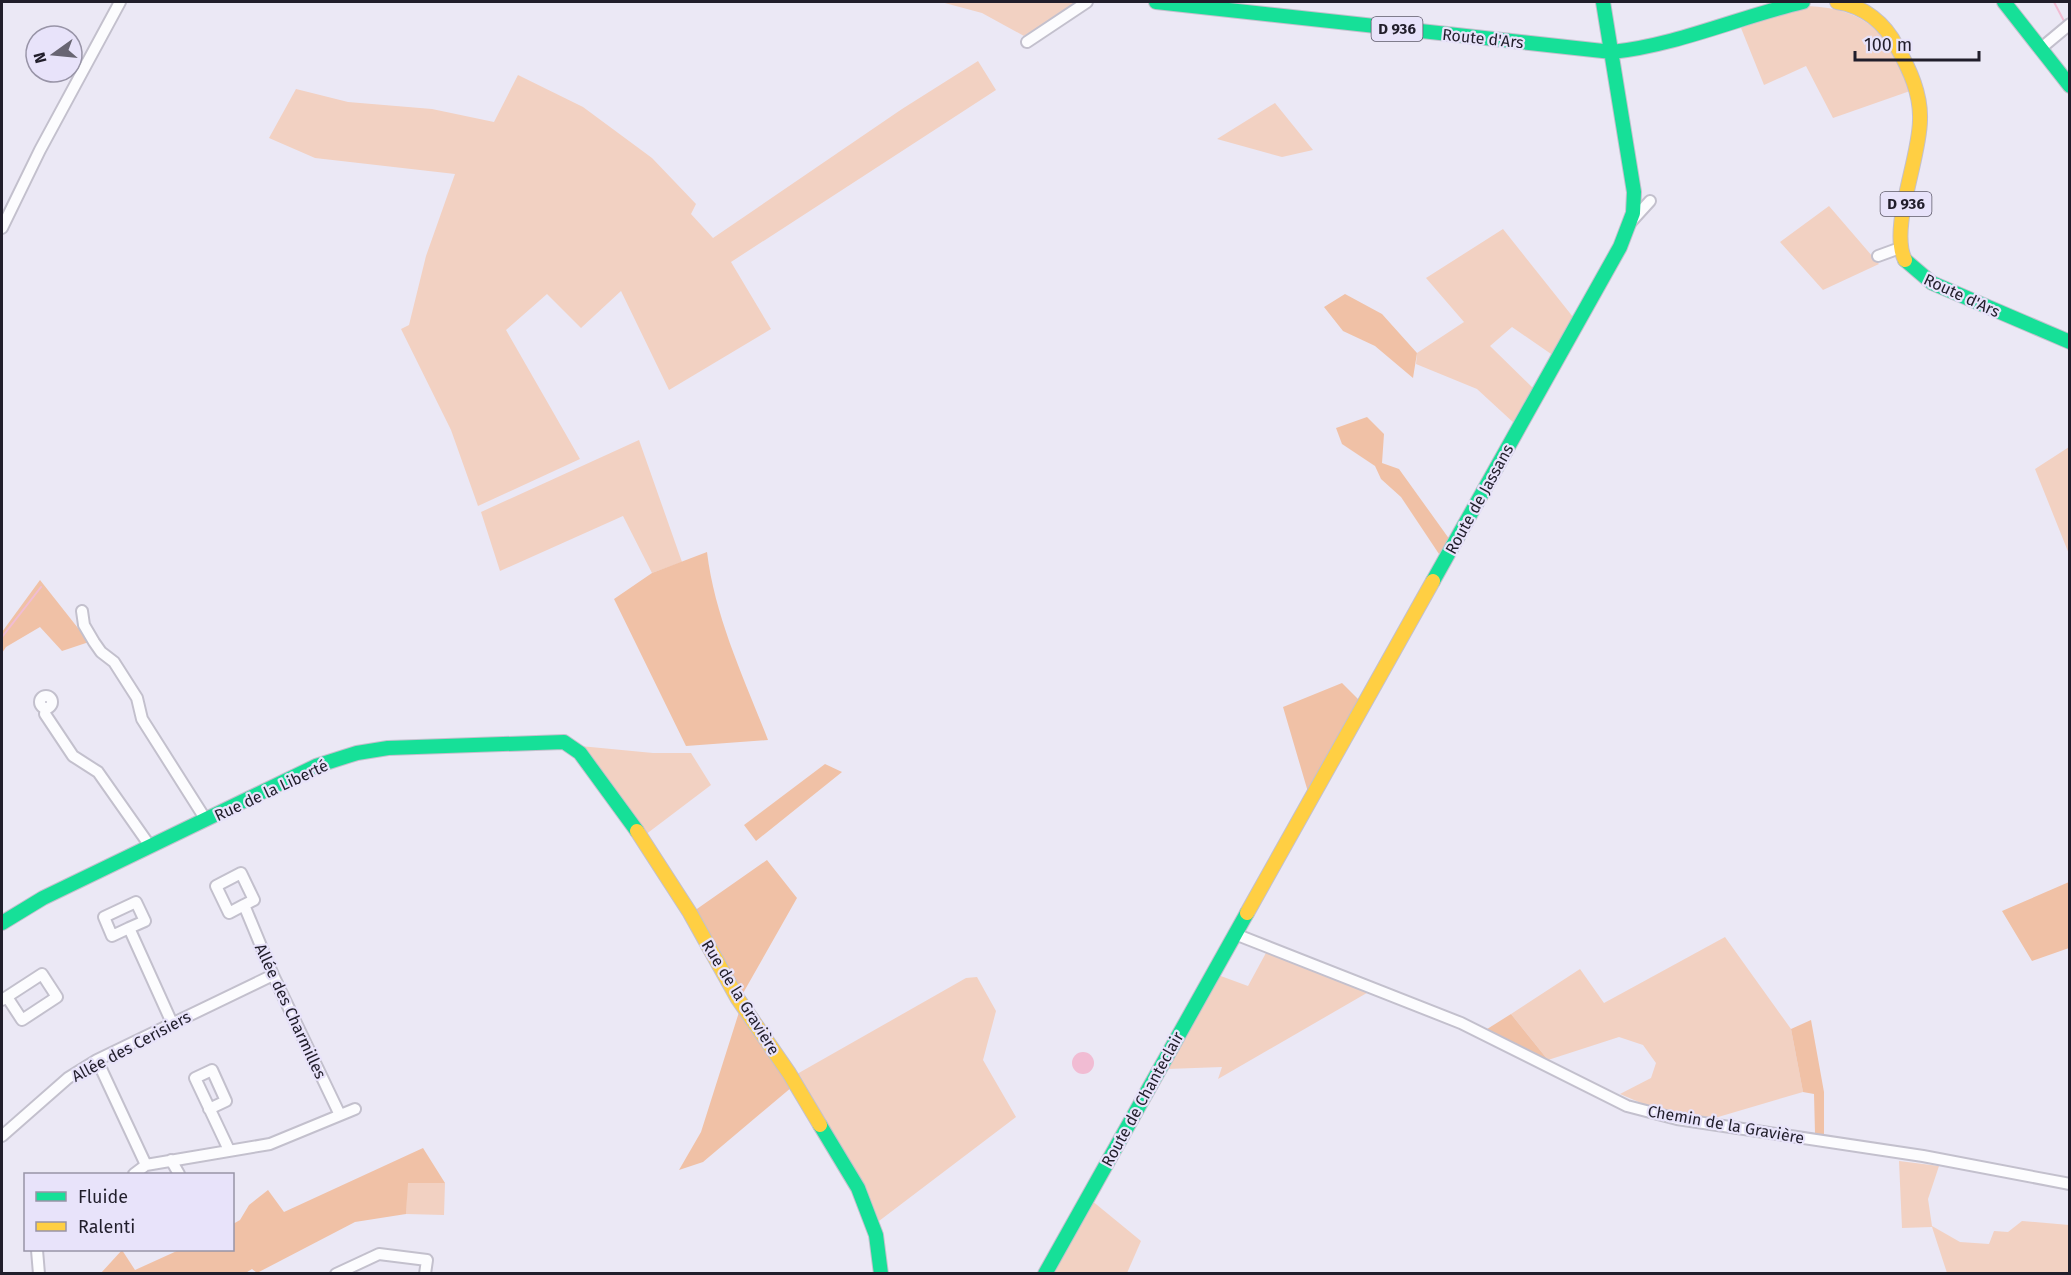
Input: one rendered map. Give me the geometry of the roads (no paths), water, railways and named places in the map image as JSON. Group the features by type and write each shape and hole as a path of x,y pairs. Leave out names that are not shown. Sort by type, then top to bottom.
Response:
{"street":[{"path":"2,228 120,2"},
{"path":"1027,42 1086,2"},
{"name":"Route d'Ars","path":"1156,2 1612,52 1649,48 1768,10 1803,2"},
{"name":"Route de Jassans","path":"1237,930 1620,247 1633,213 1634,192 1603,2"},
{"name":"D 936","path":"1837,2 1864,11 1888,30 1905,59 1917,92 1922,126 1900,233 1900,249"},
{"path":"2004,2 2070,86"},
{"path":"2040,49 2070,24"},
{"path":"1628,226 1650,201"},
{"path":"1878,256 1900,249"},
{"name":"Route d'Ars","path":"1900,249 1904,259 1916,273 1932,283 2070,342"},
{"path":"82,611 84,625 94,642 101,652 114,662 137,698 142,719 206,820"},
{"path":"46,708 45,714 73,756 98,772 150,846"},
{"name":"Rue de la Liberté","path":"2,923 43,898 316,766 357,753 388,748 564,742"},
{"name":"Rue de la Gravière","path":"564,742 580,753 620,805 690,913 738,999 789,1073 858,1188 876,1234 881,1274"},
{"name":"Allée des Charmilles","path":"244,905 273,975 340,1115"},
{"path":"129,928 172,1023"},
{"name":"Chemin de la Gravière","path":"1237,930 1461,1023 1627,1106 1677,1119 1923,1156 2070,1184"},
{"name":"Route de Chanteclair","path":"1044,1274 1237,930"},
{"path":"42,974 57,997 22,1020 4,999 42,974"},
{"name":"Allée des Cerisiers","path":"2,1136 68,1078 97,1060 273,975"},
{"path":"97,1060 146,1165"},
{"path":"210,1109 229,1150"},
{"path":"135,1173 146,1165 287,1139 355,1109"},
{"path":"171,1160 178,1173"},
{"path":"37,1251 39,1274"},
{"path":"336,1274 379,1254 427,1260 425,1274"}],"waterway":[{"path":"2054,2 2065,23"},
{"path":"2,637 41,587"}]}
